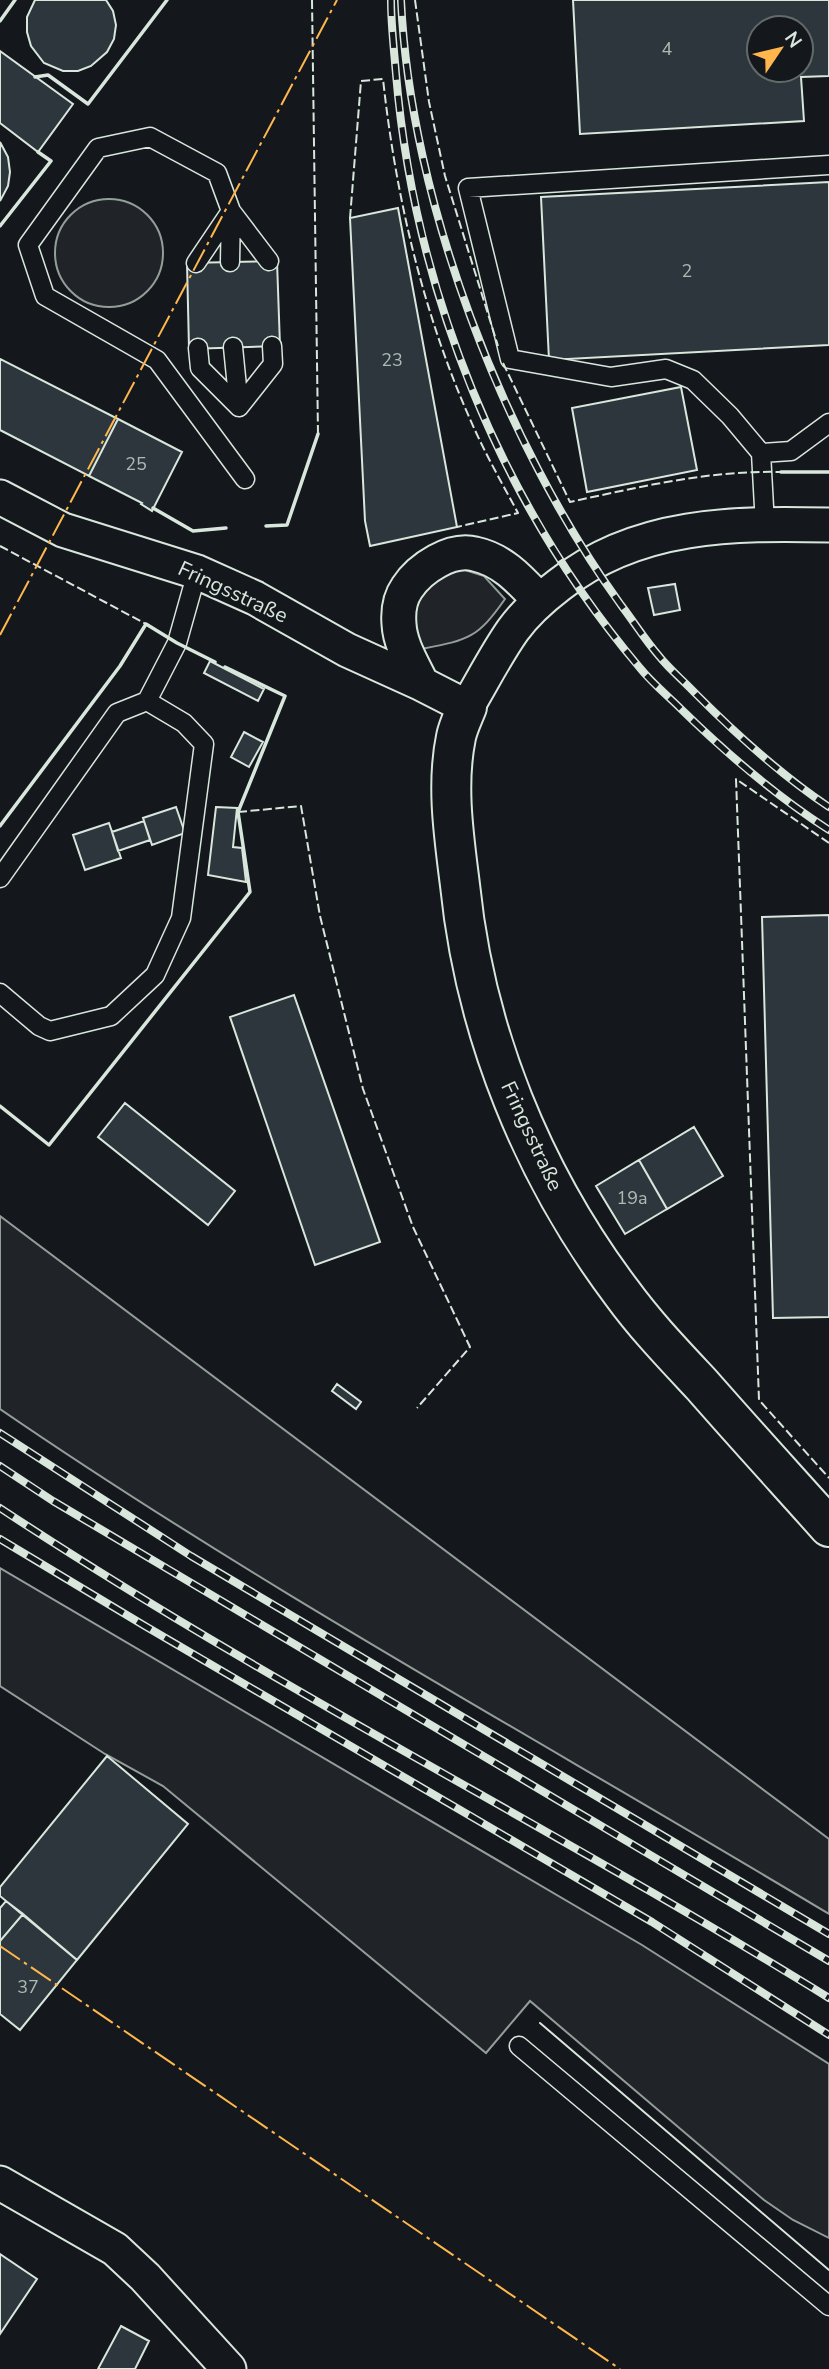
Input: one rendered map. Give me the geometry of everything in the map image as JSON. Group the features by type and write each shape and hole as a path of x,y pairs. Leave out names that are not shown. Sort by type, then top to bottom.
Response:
{"street":[{"name":"Fringsstraße","path":"0,497 63,530 197,572 255,598 347,650 467,708 456,736 452,767 453,818 463,919 477,992 512,1101 563,1201 620,1291 650,1329 829,1527"},
{"path":"467,708 514,629 539,600 591,563 641,541 685,530 724,525 829,524"},
{"path":"422,684 402,641 399,625 400,605 407,587 438,560 473,553 493,560 515,574 539,600"},
{"path":"0,2183 115,2249 145,2277 229,2369"}],"lane":[{"path":"245,479 157,360 45,296 27,245 98,148 149,137 217,173 231,211 269,261"},
{"path":"765,524 761,453 730,416 693,380 666,369 611,377 510,359 468,188 829,165"},
{"path":"230,262 231,211"},
{"path":"196,263 231,211"},
{"path":"239,407 273,364 272,346"},
{"path":"233,347 239,407"},
{"path":"198,348 200,368 239,407"},
{"path":"761,453 792,451 829,423"},
{"path":"0,878 117,713 147,701 177,643 197,572"},
{"path":"0,993 39,1026 50,1031 111,1016 155,975 181,918 204,744 184,723 147,701"},
{"path":"519,2046 829,2306"}],"shaded area":[{"path":"109,199 130,203 147,215 159,232 163,253 159,274 147,291 130,303 109,307 88,303 71,291 59,274 55,253 59,232 71,215 88,203"},
{"path":"462,569 484,576 505,599 487,622 470,636 421,649 411,613 430,584 443,575"},
{"path":"0,1216 829,1839 829,1914 203,1542 0,1409"},
{"path":"0,1568 642,1945 829,2064 829,2238 793,2220 764,2200 530,2001 486,2053 163,1786 105,1754 0,1686"}],"building":[{"path":"35,0 106,0 113,11 116,25 114,39 107,52 91,66 78,71 63,71 44,63 31,46 27,32 27,17"},
{"path":"573,0 829,0 829,76 815,76 815,14 745,14 745,84 801,84 804,121 580,134"},
{"path":"0,51 73,104 38,152 0,123"},
{"path":"0,142 8,157 10,172 8,186 0,201"},
{"path":"829,182 829,345 549,360 541,197"},
{"path":"398,208 457,527 370,546 365,521 350,218"},
{"path":"277,261 280,346 189,349 187,263"},
{"path":"0,359 118,419 89,476 0,430"},
{"path":"681,387 697,470 587,492 572,408"},
{"path":"118,419 182,452 152,511 142,503 89,476"},
{"path":"675,584 680,610 654,615 648,588"},
{"path":"210,661 264,689 258,701 204,673"},
{"path":"244,732 263,742 249,767 231,757"},
{"path":"176,807 185,833 152,845 143,818"},
{"path":"216,807 237,808 233,847 242,848 246,882 208,875"},
{"path":"144,821 150,840 118,851 112,832"},
{"path":"109,823 121,858 85,870 73,835"},
{"path":"829,915 829,1317 773,1318 762,917"},
{"path":"294,995 380,1242 315,1265 230,1017"},
{"path":"125,1103 235,1191 208,1225 98,1137"},
{"path":"694,1127 723,1176 667,1209 639,1160"},
{"path":"639,1160 667,1209 625,1234 596,1186"},
{"path":"337,1384 361,1402 356,1409 332,1391"},
{"path":"107,1756 188,1824 77,1960 0,1896 0,1887"},
{"path":"6,1901 23,1914 0,1941 0,1908"},
{"path":"23,1914 77,1960 20,2030 0,2014 0,1941"},
{"path":"0,2254 37,2279 0,2334"},
{"path":"121,2326 149,2341 135,2369 98,2369"}],"tram line":[{"path":"540,2023 829,2270"}],"railway":[{"path":"391,0 396,74 406,154 422,234 444,313 472,390 506,464 545,536 590,604 645,674 734,758 829,830"},
{"path":"401,0 408,77 423,157 444,237 470,317 502,395 539,470 578,541 663,661 760,754 829,807"},
{"path":"0,1433 191,1556 829,1934"},
{"path":"0,1466 53,1501 829,1961"},
{"path":"0,1508 204,1635 622,1875 829,1998"},
{"path":"0,1539 652,1922 829,2035"}],"fence":[{"path":"312,0 318,434"},
{"path":"415,0 429,102 445,176 498,346"},
{"path":"350,218 361,81 383,79 404,213 427,301 456,386 474,428 518,513 457,527"},
{"path":"503,363 570,502 701,477 781,472"},
{"path":"0,546 146,624"},
{"path":"829,843 736,779 759,1400 829,1478"},
{"path":"238,812 301,806 320,916 363,1089 413,1227 470,1347 417,1408"}],"wall":[{"path":"0,21 15,0"},
{"path":"35,77 48,75 88,104 167,0"},
{"path":"0,226 51,161 38,152"},
{"path":"266,526 287,525 318,434"},
{"path":"781,472 829,472"},
{"path":"153,508 193,531 226,528"},
{"path":"0,826 120,666 146,624 215,662"},
{"path":"0,1106 49,1145 250,892 238,812 285,696 225,667"}],"power":[{"path":"0,635 337,0"},
{"path":"0,1946 620,2369"}]}
